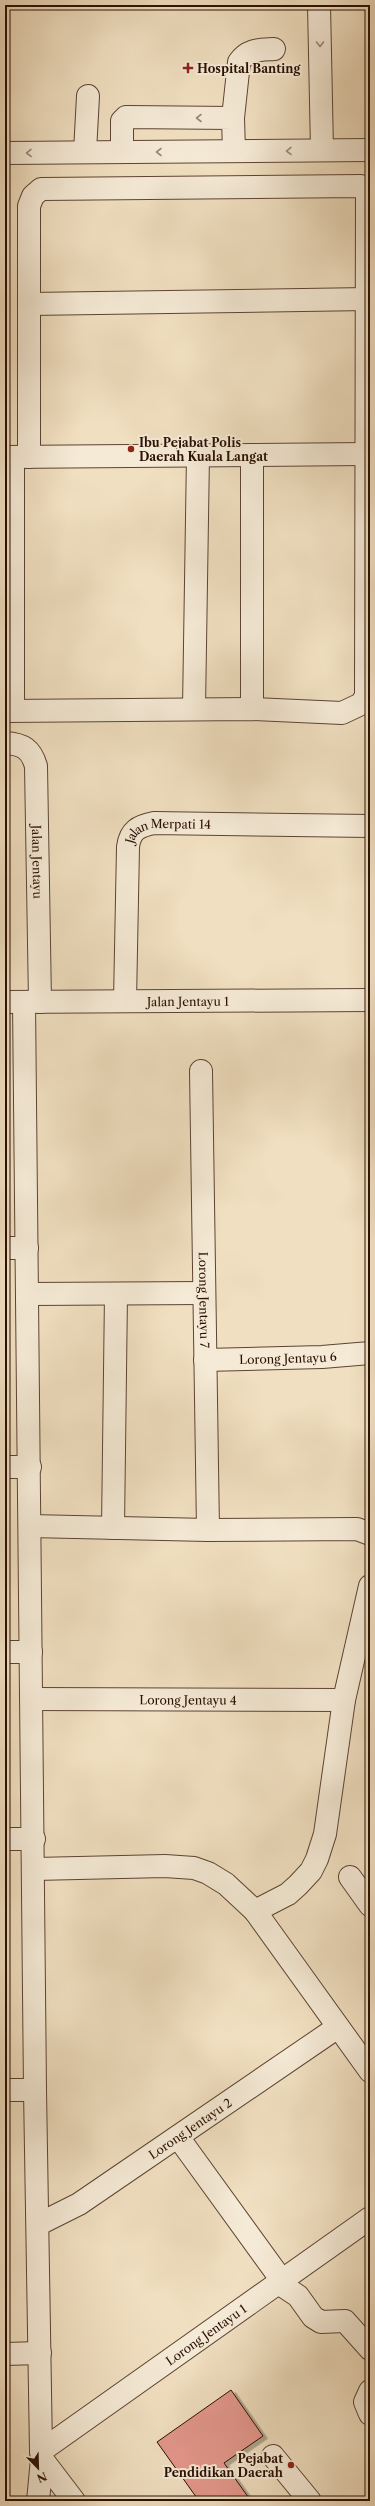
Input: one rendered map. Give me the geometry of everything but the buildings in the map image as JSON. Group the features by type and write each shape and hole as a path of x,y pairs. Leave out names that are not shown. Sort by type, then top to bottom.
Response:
{"street":[{"path":"319,5 322,150"},
{"path":"234,151 233,118 239,62 243,56 254,50 274,49"},
{"path":"85,152 88,96"},
{"path":"122,152 122,121 126,117 233,118"},
{"path":"5,153 370,150"},
{"path":"361,186 367,190 368,196 368,299 366,696 361,704 342,713 252,709 9,711 9,495 16,457 29,304 29,206 33,196 40,189 361,186"},
{"path":"29,304 368,299"},
{"path":"16,457 367,454"},
{"path":"252,455 252,709"},
{"path":"194,709 198,456"},
{"name":"Jalan Jentayu","path":"5,743 25,747 33,756 36,766 23,1002 35,1869 35,2090 39,2224 42,2455 38,2501"},
{"name":"Jalan Merpati 14","path":"125,1001 128,847 129,838 140,826 154,823 370,826"},
{"name":"Jalan Jentayu 1","path":"23,1002 370,1000"},
{"name":"Lorong Jentayu 7","path":"201,1071 208,1530"},
{"path":"5,1248 27,1248"},
{"path":"28,1294 204,1293"},
{"path":"113,1528 116,1294"},
{"name":"Lorong Jentayu 6","path":"205,1360 322,1357 370,1353"},
{"path":"5,1467 30,1467"},
{"path":"30,1526 208,1530 357,1529 370,1534"},
{"path":"255,1911 293,1890 311,1871 317,1859 325,1834 344,1700 370,1586"},
{"path":"5,1652 32,1652"},
{"name":"Lorong Jentayu 4","path":"32,1699 344,1700"},
{"path":"5,1839 34,1839"},
{"path":"35,1869 165,1866 194,1868 208,1873 226,1884 255,1911 370,2071"},
{"path":"350,1876 370,1905"},
{"name":"Lorong Jentayu 2","path":"39,2224 79,2204 338,2027"},
{"path":"5,2090 35,2090"},
{"path":"178,2137 282,2283 298,2296 313,2317 321,2322 345,2321 370,2349"},
{"name":"Lorong Jentayu 1","path":"42,2455 370,2218"},
{"path":"5,2354 40,2354"},
{"path":"370,2390 365,2402 370,2414"},
{"path":"42,2455 74,2501"},
{"path":"273,2456 310,2501"}],"place":[{"name":"Hospital Banting","path":"188,68"},
{"name":"Ibu Pejabat Polis Daerah Kuala Langat","path":"131,449"},
{"name":"Pejabat Pendidikan Daerah","path":"291,2465"}]}
